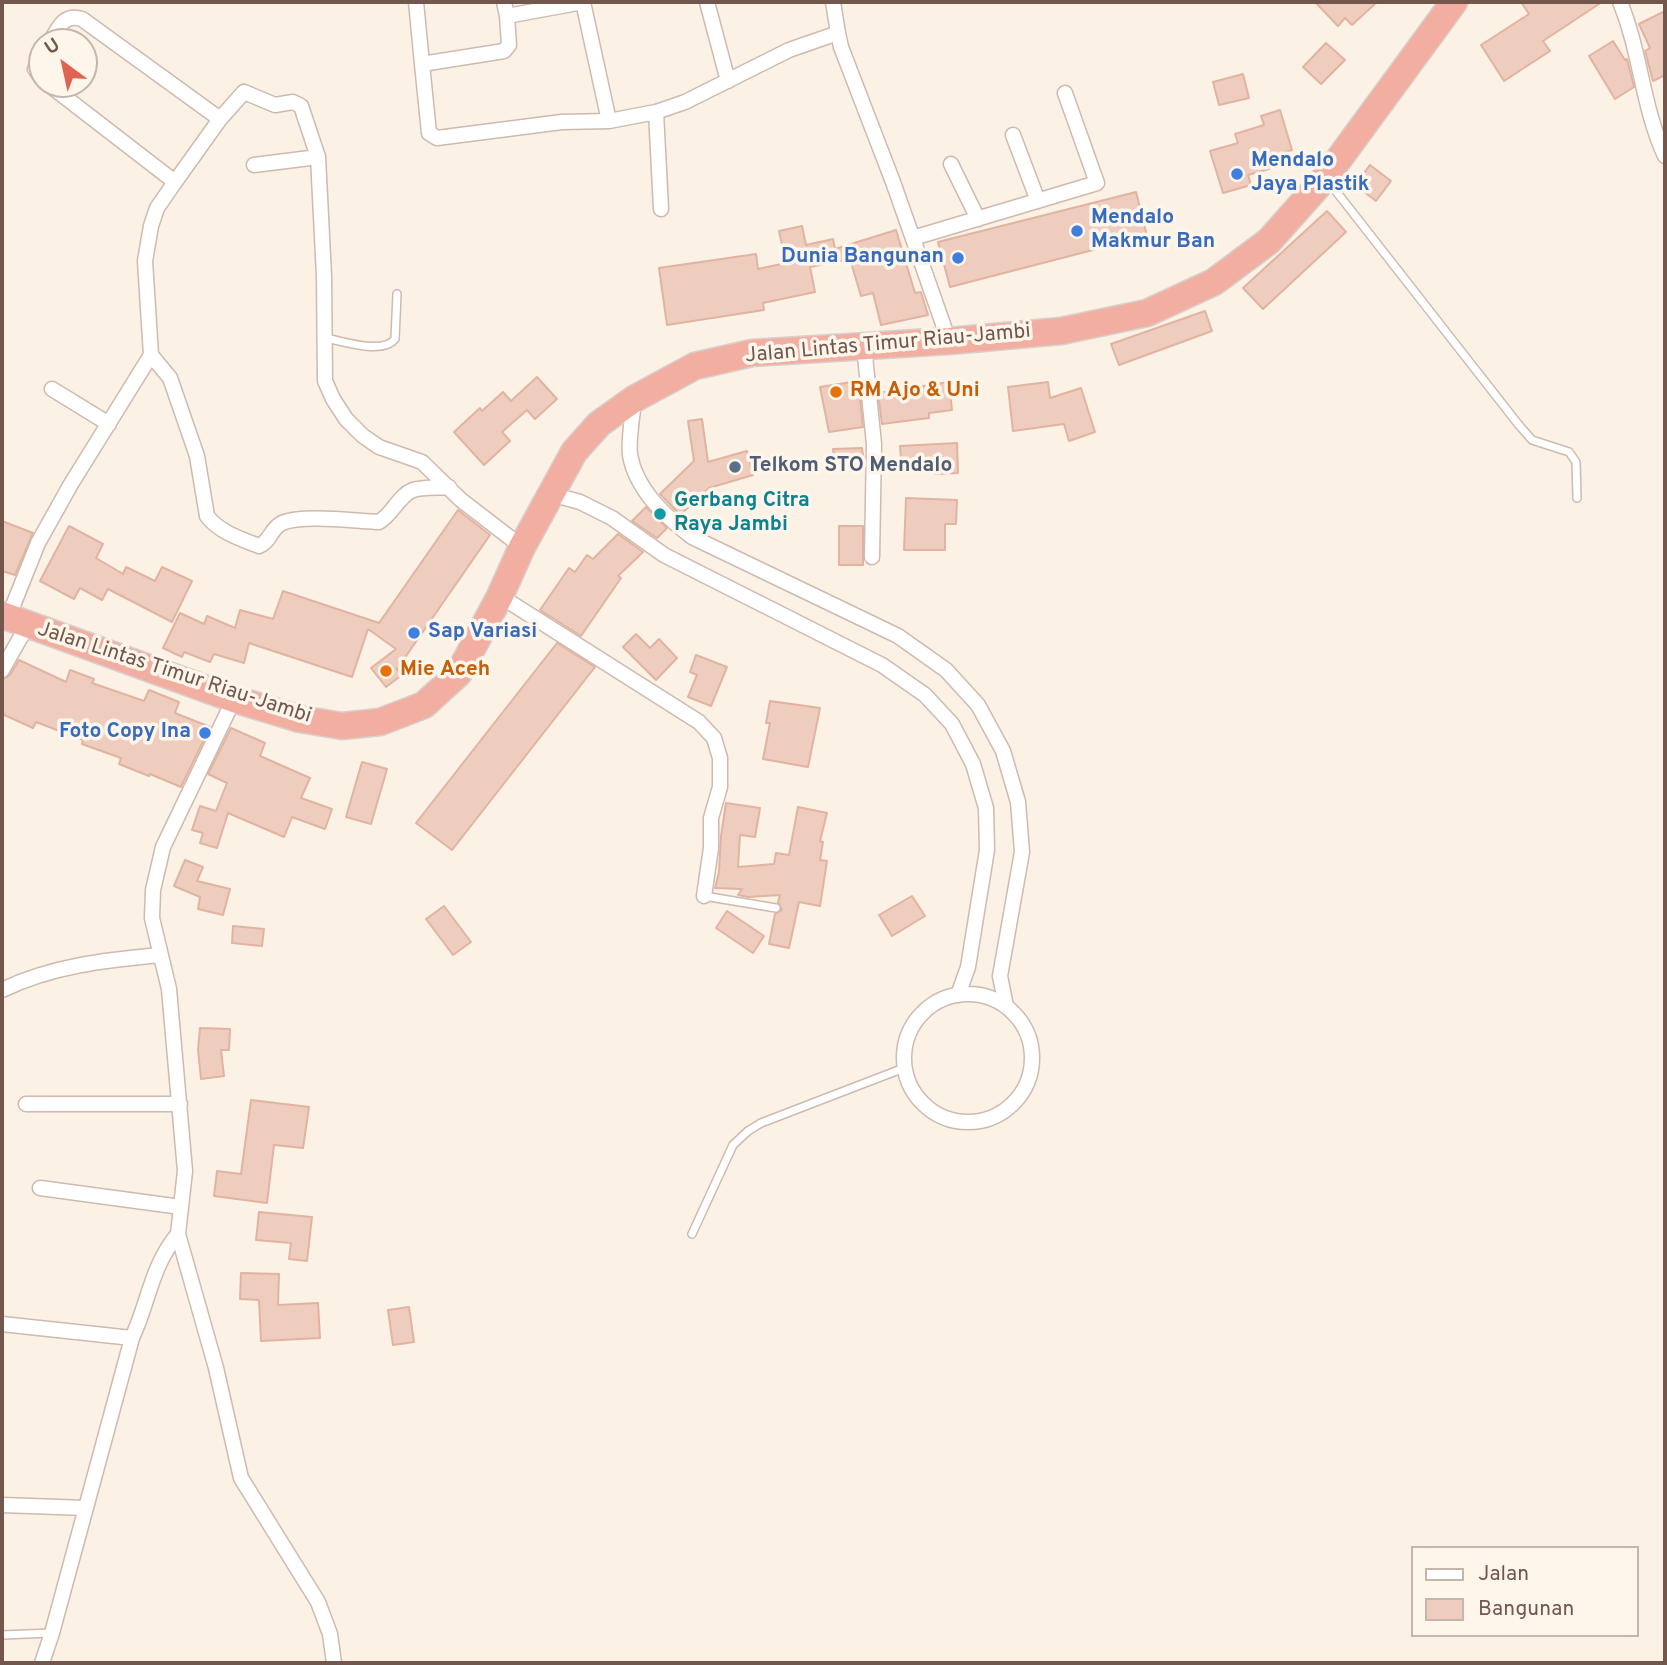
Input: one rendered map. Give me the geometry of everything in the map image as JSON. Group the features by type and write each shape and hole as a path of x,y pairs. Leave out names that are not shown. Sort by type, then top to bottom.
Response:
{"highway":[{"name":"Jalan Lintas Timur Riau-Jambi","path":"12,620 234,699 300,719 342,726 380,722 424,705 459,673 500,596 522,547 574,452 599,424 634,399 695,366 752,353 1061,331 1147,313 1213,282 1269,241 1325,178 1454,2"}],"street":[{"path":"416,2 427,127 429,133 437,138 562,122 609,121 656,112 685,102 789,50 838,33"},
{"path":"422,64 504,51 509,45 505,9 583,2 609,121"},
{"path":"707,2 728,80"},
{"path":"833,2 841,47 949,341"},
{"path":"1620,2 1628,21 1652,128 1665,156"},
{"path":"60,28 68,17 82,19 94,28"},
{"path":"98,31 220,119"},
{"path":"2,670 12,620 38,543 71,484 151,355 145,261 157,208 220,119 244,92 275,105 297,103 308,123 318,157 325,381 333,399 346,419 379,447 422,462 522,547"},
{"path":"913,238 1091,187 1098,181 1065,93"},
{"path":"66,98 175,182"},
{"path":"656,112 661,209"},
{"path":"1013,135 1038,201"},
{"path":"254,166 318,157"},
{"path":"951,164 978,219"},
{"path":"864,346 874,444 872,557"},
{"path":"151,355 170,378 197,456 207,516 234,536 259,546 265,544 275,528 283,522 305,519 379,522 388,517 401,499 413,490 449,487"},
{"path":"52,389 109,424"},
{"path":"634,399 630,454 637,475 662,514 692,537 898,636 946,670 978,705 1003,751 1018,802 1022,852 1000,976 1006,1006"},
{"path":"551,494 580,502 612,518 664,555 882,665 925,695 952,724 972,764 986,808 987,850 968,967 958,995"},
{"path":"500,596 699,722 714,738 720,758 720,787 712,818 704,896"},
{"path":"234,699 163,847 153,890 152,918 169,989 185,1171 178,1234 216,1368 241,1478 318,1602 330,1634 334,1663"},
{"path":"2,990 23,979 63,968 160,955"},
{"path":"958,995 983,996 1006,1006 1023,1025 1032,1048 1031,1073 1020,1096 1001,1113 978,1122 952,1121 930,1110 913,1092 904,1068 905,1043 916,1020 934,1003 958,995"},
{"path":"26,1104 180,1104"},
{"path":"40,1188 181,1207"},
{"path":"41,1663 52,1633 132,1338 153,1274 167,1247 178,1234"},
{"path":"2,1324 132,1338"},
{"path":"2,1504 86,1508"}],"lane":[{"path":"1325,178 1532,440 1569,452 1576,462 1577,498"},
{"path":"325,338 348,341 360,346 392,344 395,339 397,294"},
{"path":"704,896 776,908"},
{"path":"692,1234 733,1146 748,1131 904,1068"},
{"path":"2,1635 52,1633"}],"building":[{"path":"1315,2 1377,2 1352,25 1345,18 1338,26"},
{"path":"1521,2 1602,2 1543,41 1550,51 1504,81 1481,45 1529,14"},
{"path":"1665,11 1665,75 1653,81 1645,51 1650,48 1639,24"},
{"path":"1613,41 1625,60 1627,59 1634,87 1615,99 1589,56"},
{"path":"1326,43 1345,60 1321,84 1303,67"},
{"path":"1243,74 1249,98 1219,105 1213,82"},
{"path":"1280,110 1292,150 1265,158 1269,169 1248,175 1251,185 1223,193 1210,151 1238,143 1235,134 1264,125 1261,116"},
{"path":"1370,165 1391,181 1376,201 1355,185"},
{"path":"1136,192 1147,236 950,287 938,242"},
{"path":"1327,211 1346,232 1263,309 1243,288"},
{"path":"802,226 806,245 833,239 835,249 896,230 915,293 921,292 928,315 881,325 873,293 861,296 850,259 810,267 815,292 763,303 764,310 667,325 659,268 756,254 758,269 786,263 779,231"},
{"path":"1205,311 1212,331 1119,365 1111,344"},
{"path":"537,377 557,399 535,419 527,410 502,432 510,441 484,465 454,432 480,408 482,411 503,392 511,401"},
{"path":"858,381 863,427 829,432 820,387"},
{"path":"949,382 952,410 929,413 929,418 882,424 878,393"},
{"path":"1048,382 1050,398 1081,388 1095,432 1069,441 1064,424 1013,431 1008,387"},
{"path":"702,419 708,462 747,451 753,475 709,488 680,515 660,494 694,461 688,421"},
{"path":"957,443 958,473 935,474 935,468 902,470 900,446"},
{"path":"862,448 864,462 835,465 833,449"},
{"path":"906,498 957,500 956,524 945,524 945,550 904,550"},
{"path":"646,507 667,528 657,538 632,521"},
{"path":"458,510 490,535 397,669 402,675 386,687 371,668 396,649 368,629 352,677 249,643 244,663 214,654 210,662 184,652 182,657 163,648 180,613 204,624 207,616 235,628 240,610 273,619 283,591 379,623"},
{"path":"2,521 33,533 15,575 2,571"},
{"path":"69,526 103,544 96,558 123,574 126,567 155,581 162,567 192,581 172,622 108,589 102,600 80,588 74,599 40,581"},
{"path":"839,526 863,526 863,565 839,565"},
{"path":"618,534 643,552 618,576 621,578 581,636 540,610 569,568 575,572 587,555 593,559"},
{"path":"636,634 650,648 659,639 677,658 656,680 623,647"},
{"path":"557,643 595,667 452,850 416,823"},
{"path":"696,655 727,667 711,706 688,697 697,675 690,672"},
{"path":"19,660 66,682 70,670 94,679 92,683 144,701 149,690 179,702 175,713 210,727 181,787 119,764 121,758 82,744 83,740 36,722 33,728 2,714 2,680 10,675"},
{"path":"770,701 820,708 808,767 763,759 770,723 766,723"},
{"path":"231,728 265,743 260,756 310,778 301,798 332,809 325,829 292,817 284,837 228,813 217,848 200,843 203,833 192,830 200,806 216,811 227,783 208,774"},
{"path":"362,762 387,769 371,824 346,817"},
{"path":"726,803 760,808 755,837 740,835 738,867 774,864 776,853 789,855 798,807 827,813 820,841 823,842 820,860 827,861 820,906 799,902 789,948 769,944 775,914 782,910 778,902 780,895 748,897 738,895 742,889 715,888"},
{"path":"185,860 203,867 197,881 230,889 223,915 198,909 200,897 174,886"},
{"path":"912,896 925,916 892,936 879,915"},
{"path":"444,906 471,942 453,955 426,919"},
{"path":"727,911 764,936 753,953 716,928"},
{"path":"233,926 264,929 262,946 232,943"},
{"path":"200,1028 230,1029 229,1050 221,1050 224,1076 201,1079 198,1050"},
{"path":"251,1100 309,1107 303,1148 274,1145 267,1203 214,1196 217,1171 241,1174"},
{"path":"259,1212 312,1217 307,1261 289,1259 291,1243 256,1240"},
{"path":"241,1273 279,1274 278,1305 318,1303 320,1338 261,1341 259,1300 240,1299"},
{"path":"409,1307 414,1342 393,1345 388,1310"}],"place":[{"name":"Mendalo Jaya Plastik","path":"1237,174"},
{"name":"Mendalo Makmur Ban","path":"1077,231"},
{"name":"Dunia Bangunan","path":"958,258"},
{"name":"RM Ajo & Uni","path":"836,392"},
{"name":"Telkom STO Mendalo","path":"735,467"},
{"name":"Gerbang Citra Raya Jambi","path":"660,514"},
{"name":"Sap Variasi","path":"414,633"},
{"name":"Mie Aceh","path":"386,671"},
{"name":"Foto Copy Ina","path":"205,733"}]}
